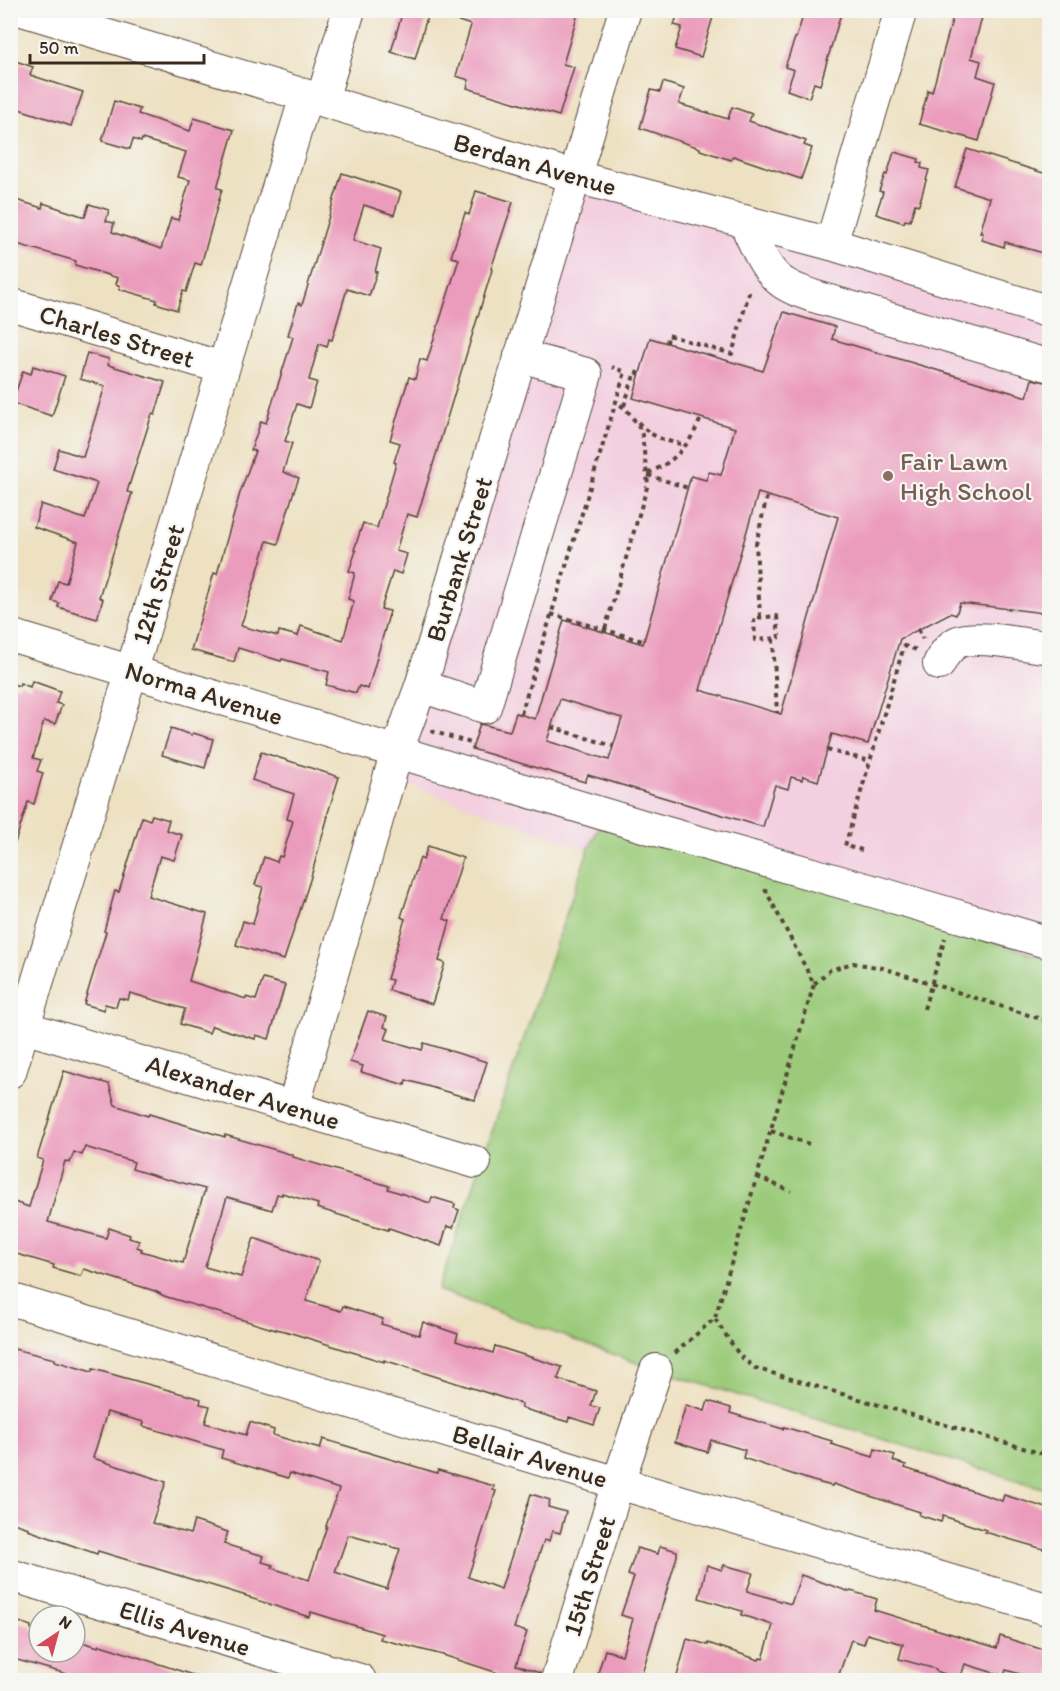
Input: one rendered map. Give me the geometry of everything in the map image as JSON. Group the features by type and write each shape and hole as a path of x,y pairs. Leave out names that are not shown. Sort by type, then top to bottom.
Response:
{"street":[{"name":"Berdan Avenue","path":"22,10 70,17 314,98 576,177 831,244 1050,312"},
{"name":"12th Street","path":"10,1072 17,1025 132,672 224,368 314,98 349,10"},
{"name":"Burbank Street","path":"293,1108 397,751 421,686 626,10"},
{"path":"831,244 901,10"},
{"path":"744,221 767,268 780,281 795,290 1050,366"},
{"name":"Charles Street","path":"10,304 224,368"},
{"path":"421,686 485,707 586,374 520,356"},
{"name":"Norma Avenue","path":"10,635 653,829 1050,943"},
{"path":"929,648 951,647 965,640 984,640 1050,648"},
{"name":"Alexander Avenue","path":"17,1025 475,1162"},
{"name":"Bellair Avenue","path":"10,1299 1050,1610"},
{"name":"15th Street","path":"557,1680 618,1482 656,1370"},
{"name":"Ellis Avenue","path":"10,1575 360,1680"}],"path":[{"path":"667,343 668,335 732,354 753,279"},
{"path":"624,406 635,372 640,374"},
{"path":"616,402 624,406 647,432 655,437 686,445"},
{"path":"605,629 648,484 642,435 632,414"},
{"path":"648,474 662,467 686,445 701,418"},
{"path":"648,474 688,488"},
{"path":"760,617 756,544 767,496"},
{"path":"551,614 643,641"},
{"path":"777,616 779,639 755,640 754,618 760,617 777,616"},
{"path":"773,639 777,712"},
{"path":"862,850 845,846 904,646 916,650 929,648"},
{"path":"551,727 613,746"},
{"path":"431,731 474,744"},
{"path":"827,750 870,761"},
{"path":"764,886 814,984"},
{"path":"924,1009 952,914"},
{"path":"656,1370 715,1318 814,984 830,970 853,963 883,968 1050,1022"},
{"path":"771,1131 809,1144"},
{"path":"757,1177 791,1191"},
{"path":"715,1318 740,1356 755,1368 1050,1456"}],"shaded area":[{"path":"576,177 1049,312 1049,959 601,822 588,850 390,778"}],"green space":[{"path":"601,822 1049,959 1049,1490 656,1370 438,1290 588,850"}],"building":[{"path":"403,10 429,10 415,59 391,52"},
{"path":"437,10 579,10 563,64 574,67 559,116 467,88 469,80 456,76 471,25 437,14"},
{"path":"679,10 690,10 713,17 701,57 675,49 682,27 674,25"},
{"path":"812,10 842,10 820,85 814,83 809,98 787,90 794,70 785,67 803,16 810,18"},
{"path":"955,10 984,10 971,58 981,61 977,76 995,82 979,141 919,124 928,90 932,92"},
{"path":"10,59 33,67 30,75 83,92 71,126 19,109 14,124 10,124"},
{"path":"663,82 684,89 679,104 728,119 732,107 752,114 749,121 806,141 804,145 812,148 801,179 733,156 731,160 640,128 651,90 660,92"},
{"path":"114,101 140,109 138,114 190,131 194,118 234,130 217,188 222,189 201,265 195,263 186,292 183,291 177,310 156,303 157,300 119,289 120,286 116,284 118,278 75,265 76,261 10,242 10,198 42,208 43,203 85,217 89,204 109,210 106,221 114,223 112,232 161,249 171,218 178,220 190,180 178,177 186,152 142,139 141,142 133,139 130,149 102,141"},
{"path":"967,149 1050,175 1050,255 1005,242 1004,247 982,240 983,233 980,233 990,198 955,187"},
{"path":"894,152 919,159 918,162 922,163 921,168 929,170 919,205 915,204 910,221 905,220 904,223 876,214 883,192 879,191"},
{"path":"342,173 401,192 394,215 364,205 353,240 381,249 375,272 377,272 369,296 347,289 332,340 329,339 327,347 319,344 309,380 317,382 309,408 297,404 285,441 292,443 283,472 299,478 278,544 267,541 241,626 278,636 279,631 298,636 301,626 343,640 354,601 348,599 355,573 349,571 356,551 354,550 363,523 377,528 400,443 390,440 409,377 415,379 420,359 427,361 459,259 451,257 465,213 469,215 476,191 513,202 417,517 407,514 396,551 407,554 401,574 393,571 381,609 390,611 368,689 359,686 356,693 326,685 329,672 282,659 281,661 238,648 234,662 191,650 255,451 251,450 261,421 266,423 293,337 288,335 298,303 302,305"},
{"path":"784,312 835,327 832,339 1027,397 1032,379 1050,383 1050,598 1044,613 960,603 956,615 950,613 900,639 868,744 832,734 818,781 803,776 802,780 791,777 788,789 775,785 763,827 588,775 585,782 472,749 480,724 510,731 516,713 535,719 564,620 643,644 691,476 706,480 709,472 721,475 735,428 633,398 650,338 763,371","holes":["758,493 838,517 781,714 700,690","560,699 622,718 609,760 547,741"]},
{"path":"87,353 109,359 108,365 165,382 155,415 152,414 127,492 132,493 99,597 103,599 97,619 58,607 59,603 52,601 58,581 66,583 78,542 34,527 41,504 85,519 97,483 53,469 59,449 83,457 105,386 80,379"},
{"path":"33,366 65,376 52,416 12,403 23,371 31,374"},
{"path":"32,681 60,691 56,703 62,705 55,724 44,721 33,758 41,760 37,771 43,773 34,804 28,802 15,843 10,842 10,683 19,686 20,683 30,687"},
{"path":"171,728 213,739 205,768 162,755"},
{"path":"261,752 339,777 310,880 284,960 236,945 243,921 253,924 263,887 255,885 264,857 277,862 279,856 282,857 293,821 287,819 294,794 252,780"},
{"path":"152,815 169,820 166,830 182,835 174,860 160,856 148,896 207,914 189,981 256,1000 263,979 285,985 269,1039 256,1035 255,1039 212,1026 209,1033 180,1024 185,1009 130,993 128,1000 119,998 116,1007 105,1004 104,1010 84,1004 106,932 104,931 115,891 119,892 142,817 150,820"},
{"path":"428,846 463,858 444,919 450,921 439,961 445,963 432,1004 389,990 392,980 387,979 405,919 401,917 420,858 423,860"},
{"path":"368,1011 387,1017 384,1027 389,1029 385,1039 422,1050 424,1043 487,1062 475,1100 406,1080 405,1085 361,1072 363,1066 350,1062"},
{"path":"64,1071 109,1084 115,1105 293,1155 293,1157 389,1186 388,1189 430,1203 432,1197 455,1204 454,1208 459,1210 453,1228 447,1226 441,1246 389,1228 388,1230 317,1208 318,1204 282,1193 282,1195 277,1194 272,1210 227,1197 205,1267 241,1277 254,1238 319,1261 306,1301 341,1311 343,1306 383,1319 381,1324 419,1335 423,1322 458,1334 456,1341 493,1353 495,1346 562,1367 558,1379 596,1391 591,1406 600,1408 594,1425 569,1417 568,1422 521,1408 522,1404 384,1360 384,1362 276,1330 84,1269 81,1276 10,1252 10,1212 14,1202 29,1207 43,1160 37,1158","holes":["85,1147 134,1162 132,1169 205,1189 183,1263 141,1251 142,1249 137,1247 139,1241 129,1238 130,1235 109,1228 106,1238 48,1222 65,1161 70,1163 74,1152 82,1155"]},
{"path":"10,1348 55,1359 55,1361 92,1372 93,1369 201,1399 200,1404 210,1406 205,1423 246,1435 250,1422 274,1430 273,1435 320,1449 323,1439 437,1473 438,1470 494,1486 493,1490 496,1491 468,1577 501,1589 531,1494 550,1500 548,1507 566,1512 560,1533 552,1531 549,1541 544,1540 514,1628 527,1632 516,1665 540,1673 540,1680 496,1680 498,1673 443,1655 380,1639 382,1634 311,1612 309,1617 98,1551 97,1554 10,1522 10,1381 15,1368 10,1367","holes":["107,1412 144,1422 143,1426 223,1450 221,1458 288,1478 290,1473 339,1489 309,1580 272,1568 273,1565 262,1562 264,1556 224,1544 228,1532 194,1521 190,1534 152,1523 166,1482 93,1458","348,1535 400,1549 387,1589 335,1572"]},
{"path":"708,1401 731,1408 730,1413 832,1441 831,1444 873,1457 875,1449 895,1455 893,1461 906,1465 905,1468 1002,1501 1004,1495 1050,1509 1050,1551 985,1532 986,1530 943,1516 941,1522 919,1515 920,1512 833,1484 832,1486 813,1481 743,1458 745,1450 711,1440 707,1452 675,1442 686,1405 705,1411"},
{"path":"660,1546 677,1551 677,1556 640,1680 599,1680 601,1674 598,1673 605,1650 622,1655 633,1619 621,1615 634,1577 628,1575 637,1548 658,1554"},
{"path":"707,1565 722,1570 724,1565 753,1573 747,1591 791,1604 801,1575 877,1599 874,1610 997,1648 1000,1636 1050,1652 1050,1680 1040,1680 1006,1670 1004,1676 965,1664 960,1679 936,1671 936,1669 899,1659 903,1644 867,1634 864,1644 851,1640 837,1680 676,1680 687,1639 708,1645 708,1643 759,1660 763,1659 773,1625 741,1615 742,1611 699,1598"},
{"path":"10,1619 27,1625 27,1663 10,1658"},
{"path":"87,1644 99,1647 100,1645 199,1677 199,1680 83,1680 66,1676 67,1674 31,1664 87,1664"}],"place":[{"name":"Fair Lawn High School","path":"888,476"}]}
